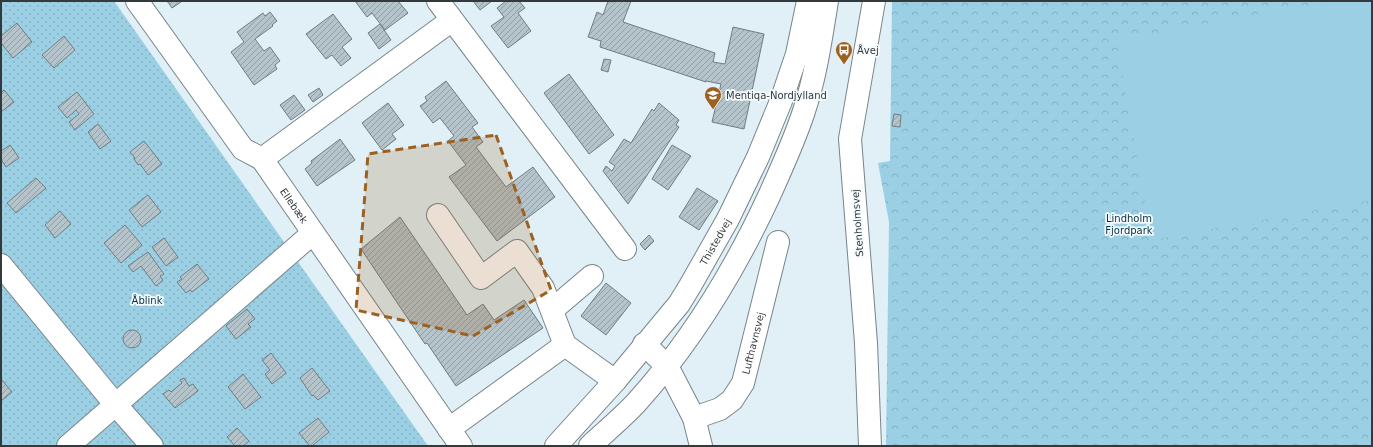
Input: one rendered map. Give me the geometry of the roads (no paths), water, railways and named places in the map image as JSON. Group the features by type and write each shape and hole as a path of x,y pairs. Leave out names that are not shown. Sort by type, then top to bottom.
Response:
{"street":[{"path":"137,1 243,148 262,159 452,20"},
{"path":"438,1 625,250"},
{"name":"Thistedvej","path":"556,446 616,381 644,344 678,304 690,286 732,212 758,157 781,101 797,54 808,1"},
{"path":"590,446 635,403 667,366 711,306 752,233 783,166 804,110 818,55 826,1"},
{"name":"Stenholmsvej","path":"870,446 866,343 850,139 874,1"},
{"name":"Ellebæk","path":"262,159 455,437"},
{"path":"438,215 481,278 517,251 543,288 565,345 616,381"},
{"path":"68,446 313,232"},
{"name":"Lufthavnsvej","path":"694,418 720,408 732,400 743,383 778,242"},
{"path":"1,265 115,404 152,446"},
{"path":"552,310 592,276"},
{"path":"644,344 667,366 694,418 701,446"},
{"path":"455,437 565,345"}],"place":[{"name":"Åvej","path":"844,65"},
{"name":"Mentiqa-Nordjylland","path":"713,110"}],"park label":[{"name":"Lindholm Fjordpark","path":"1129,224"},
{"name":"Åblink","path":"147,300"}]}
